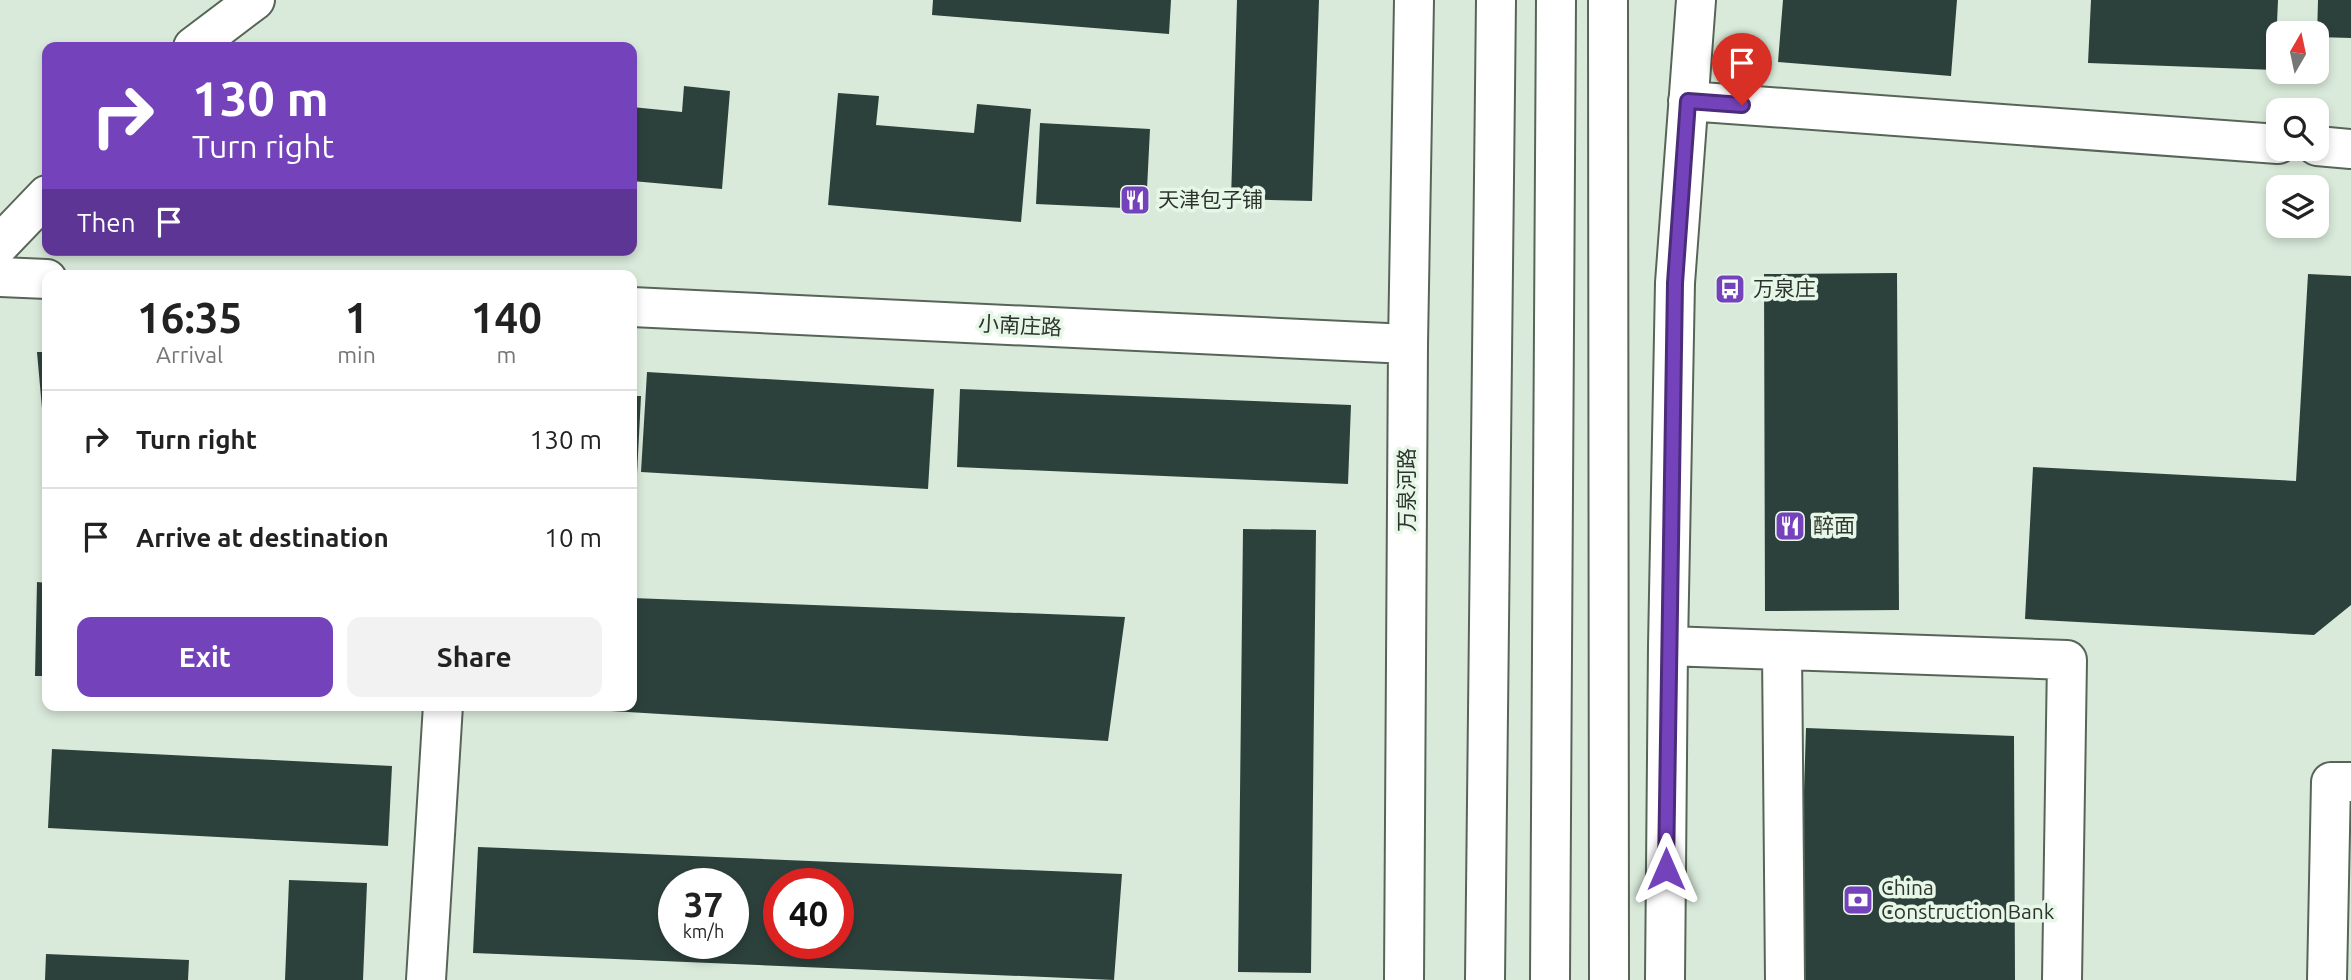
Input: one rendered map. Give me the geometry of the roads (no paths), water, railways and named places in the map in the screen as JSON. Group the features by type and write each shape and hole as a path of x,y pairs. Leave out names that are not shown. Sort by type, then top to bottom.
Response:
{"main road":[{"path":"200,42 255,0"},
{"name":"万泉河路","path":"1404,980 1408,344 1414,0"},
{"path":"1485,980 1496,0"},
{"path":"1550,980 1556,0"},
{"path":"1608,0 1609,980"},
{"path":"1665,980 1675,283 1696,0"},
{"path":"1688,101 2266,143"},
{"path":"2329,147 2351,149"},
{"path":"0,244 42,200"},
{"path":"0,277 42,279"},
{"name":"小南庄路","path":"637,307 1408,344"},
{"path":"1668,646 2067,660 2062,980"},
{"path":"1782,650 1785,980"},
{"path":"426,980 443,711"},
{"path":"2327,980 2331,782 2351,782"}],"place":[{"name":"天津包子铺","path":"1135,200"},
{"name":"万泉庄","path":"1730,289"},
{"name":"醉面","path":"1790,526"},
{"name":"China Construction Bank","path":"1858,900"}]}
